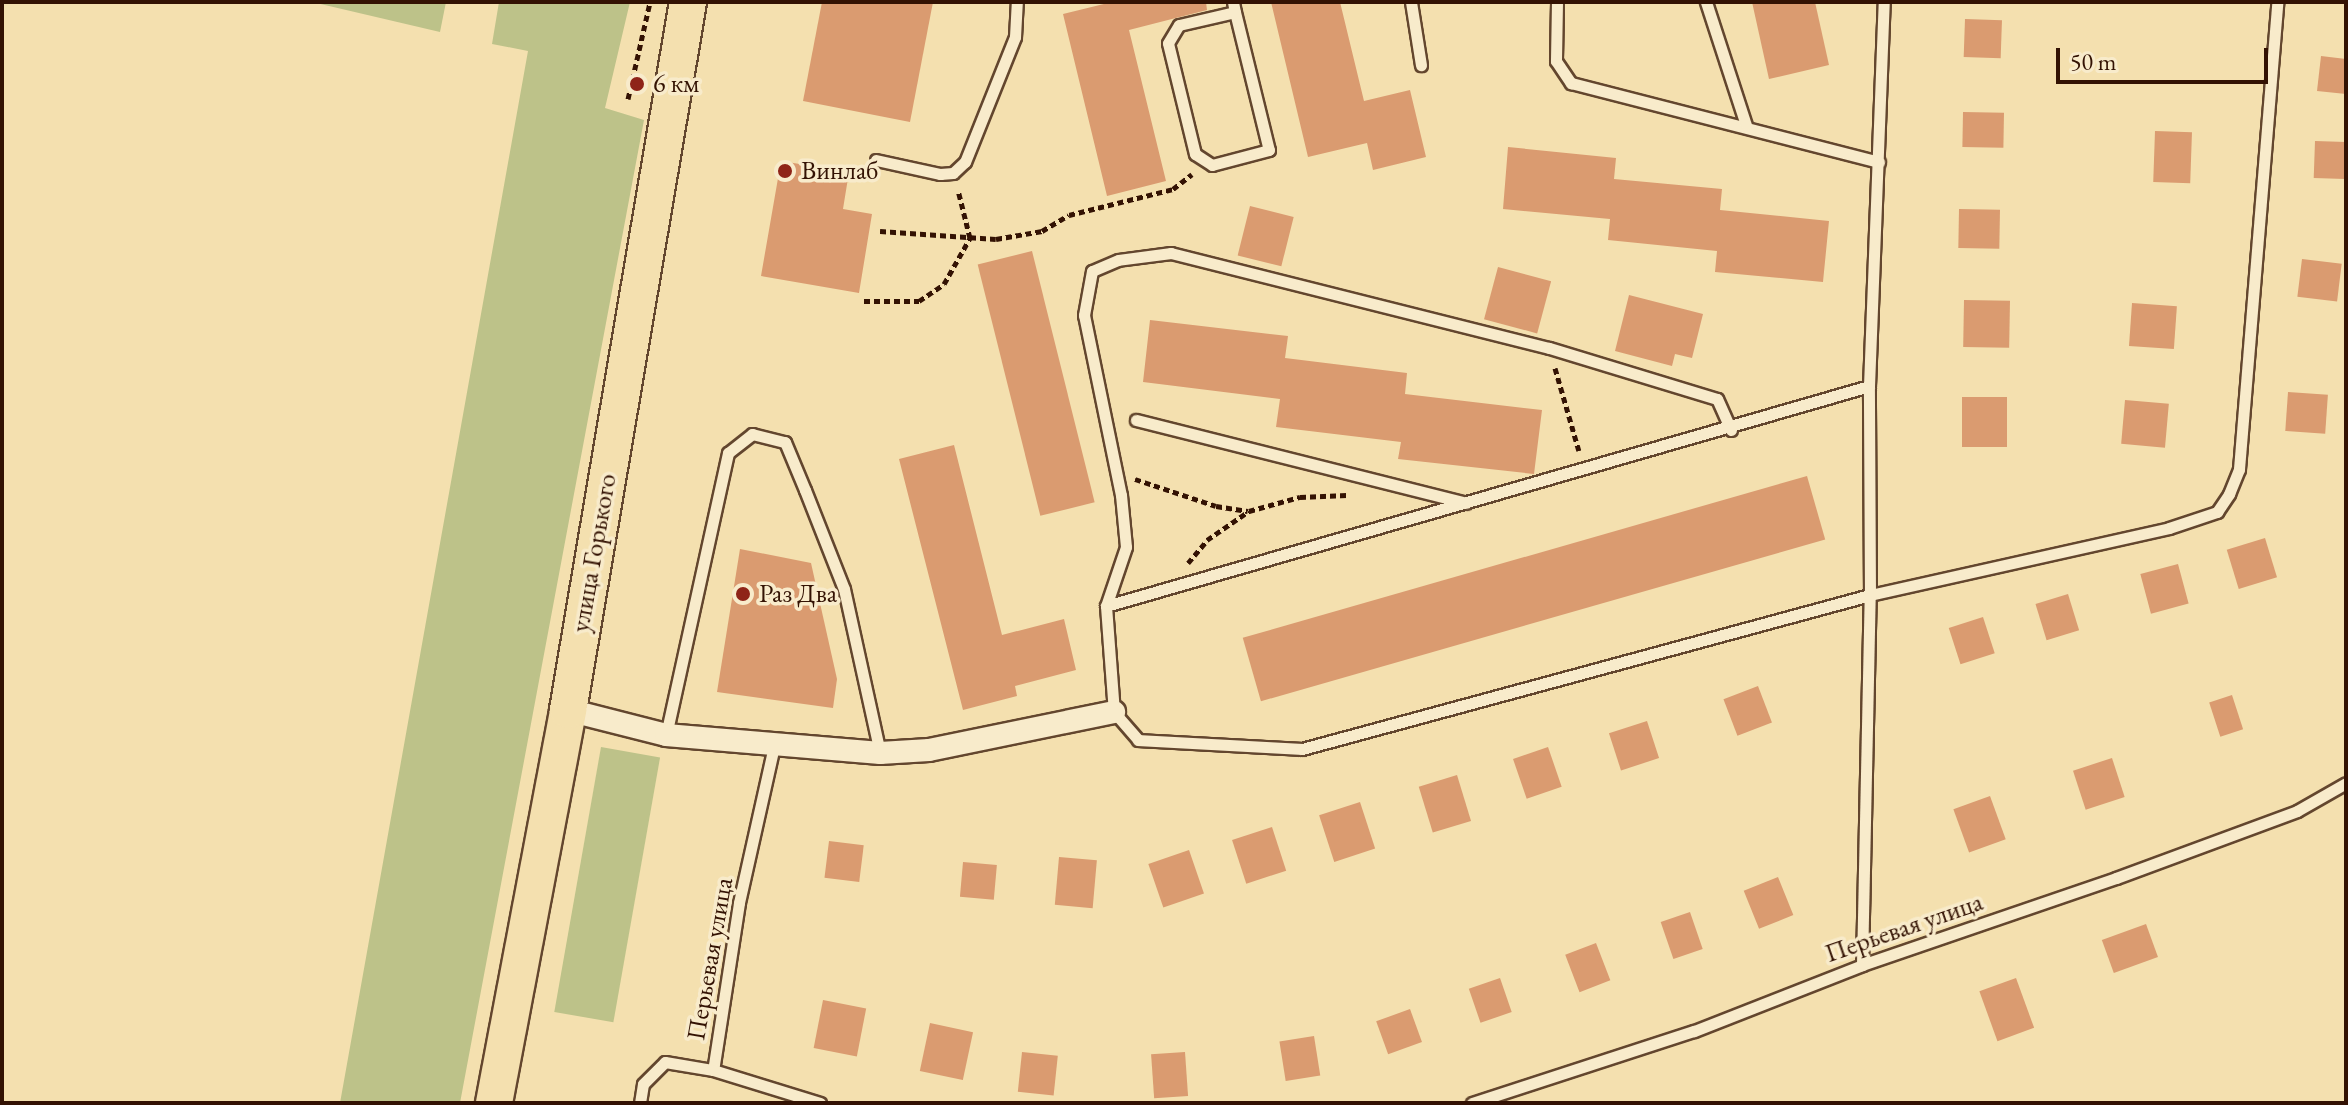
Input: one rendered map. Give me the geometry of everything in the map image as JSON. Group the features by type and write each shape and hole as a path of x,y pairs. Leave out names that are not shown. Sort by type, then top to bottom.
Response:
{"main road":[{"name":"улица Горького","path":"494,1103 568,710 688,2"}],"street":[{"path":"568,710 666,735 880,753 929,750 1114,712"}],"lane":[{"path":"876,160 953,173 965,162 1015,37 1017,2"},
{"path":"1411,2 1421,65"},
{"path":"1557,2 1556,61 1571,83 1746,125 1879,162"},
{"path":"1706,2 1746,125"},
{"path":"1862,965 1870,595 1869,386 1884,2"},
{"path":"1731,430 1717,399 1549,348 1171,253 1118,260 1092,271 1084,315 1116,472 1126,547 1106,606 1114,712 1138,740 1302,749 1870,595 2169,528 2217,512 2239,469 2277,2"},
{"path":"1234,7 1269,150 1212,165 1195,154 1168,43 1179,25 1234,7"},
{"path":"1106,606 1731,430 1869,386"},
{"path":"1136,420 1466,503"},
{"path":"666,735 728,453 752,434 785,442 805,490 844,589 880,753"},
{"name":"Перьевая улица","path":"774,746 739,903 713,1070 820,1103"},
{"name":"Перьевая улица","path":"1472,1103 1694,1031 1862,965 2297,811 2346,783"},
{"path":"640,1103 643,1084 665,1062 713,1070"}],"path":[{"path":"628,99 650,2"},
{"path":"880,231 996,239 1053,228 1069,215 1173,189 1204,160"},
{"path":"864,301 928,298 944,284 970,238 953,173"},
{"path":"1549,348 1585,470"},
{"path":"1116,472 1202,502 1249,511"},
{"path":"1171,587 1207,540 1249,511 1300,497 1351,495"}],"green space":[{"path":"312,2 446,2 440,32"},
{"path":"499,2 630,2 605,108 644,120 460,1103 340,1103 528,51 492,44"},
{"path":"601,747 660,757 613,1022 554,1012"}],"building":[{"path":"822,2 933,2 910,122 803,101"},
{"path":"1112,2 1206,2 1207,10 1129,30 1166,181 1107,196 1063,14"},
{"path":"1271,2 1340,2 1364,101 1410,90 1426,157 1373,170 1367,143 1308,157"},
{"path":"1752,2 1815,2 1829,65 1769,79"},
{"path":"1965,19 2002,20 2001,58 1964,57"},
{"path":"2321,56 2346,59 2346,94 2317,91"},
{"path":"1963,112 2004,113 2003,148 1962,147"},
{"path":"2155,131 2192,132 2190,183 2153,182"},
{"path":"2315,141 2346,142 2345,179 2314,178"},
{"path":"1508,147 1616,158 1614,179 1722,189 1720,210 1829,221 1823,282 1715,272 1717,251 1608,240 1610,219 1503,209"},
{"path":"781,161 849,172 843,209 872,214 859,293 761,276"},
{"path":"1250,206 1294,217 1281,266 1238,255"},
{"path":"1959,209 2000,210 1999,249 1958,248"},
{"path":"1032,251 1095,502 1040,516 978,265"},
{"path":"2302,259 2342,264 2337,302 2297,297"},
{"path":"1498,267 1551,281 1537,333 1484,319"},
{"path":"1629,295 1703,314 1692,358 1675,354 1672,366 1615,351"},
{"path":"1964,300 2010,301 2009,348 1963,347"},
{"path":"2132,303 2177,306 2174,349 2129,346"},
{"path":"1150,320 1288,336 1285,358 1407,373 1405,394 1542,410 1534,474 1398,459 1401,442 1276,427 1280,399 1143,382"},
{"path":"2288,392 2328,395 2325,434 2285,431"},
{"path":"1962,397 2007,397 2007,447 1962,447"},
{"path":"2125,400 2169,404 2165,448 2121,444"},
{"path":"954,445 1002,635 1064,619 1076,670 1015,686 1017,696 963,710 899,459"},
{"path":"1807,476 1825,539 1261,701 1243,638"},
{"path":"2265,538 2277,577 2239,589 2227,550"},
{"path":"740,549 811,563 837,679 833,708 717,692"},
{"path":"2178,564 2189,604 2151,614 2140,574"},
{"path":"2068,594 2079,630 2047,640 2035,604"},
{"path":"1983,617 1995,653 1961,664 1949,628"},
{"path":"1758,686 1772,722 1737,736 1723,699"},
{"path":"2232,695 2243,729 2220,737 2209,702"},
{"path":"1647,721 1659,758 1621,770 1609,733"},
{"path":"1548,747 1562,787 1527,799 1513,759"},
{"path":"2112,758 2125,797 2086,810 2073,771"},
{"path":"1457,775 1471,821 1433,833 1419,787"},
{"path":"1990,796 2006,839 1969,853 1953,809"},
{"path":"1360,802 1375,849 1334,862 1319,815"},
{"path":"1272,827 1286,871 1246,884 1232,840"},
{"path":"829,841 864,845 859,882 824,878"},
{"path":"1189,850 1204,893 1163,907 1148,864"},
{"path":"1059,857 1097,860 1093,908 1055,905"},
{"path":"963,862 997,865 994,900 960,897"},
{"path":"1778,877 1793,915 1759,929 1744,891"},
{"path":"1690,912 1703,949 1673,959 1661,922"},
{"path":"2146,924 2158,957 2114,973 2102,940"},
{"path":"1596,943 1610,980 1580,992 1565,955"},
{"path":"1500,978 1512,1012 1481,1023 1469,989"},
{"path":"2016,978 2034,1028 1997,1041 1979,991"},
{"path":"823,1000 866,1008 857,1056 814,1048"},
{"path":"1410,1009 1422,1042 1388,1054 1376,1021"},
{"path":"930,1023 973,1032 963,1080 920,1071"},
{"path":"1314,1036 1320,1076 1286,1081 1279,1041"},
{"path":"1022,1052 1058,1056 1054,1096 1018,1092"},
{"path":"1185,1052 1188,1096 1154,1098 1151,1054"}],"place":[{"name":"6 км","path":"637,84"},
{"name":"Винлаб","path":"785,171"},
{"name":"Раз Два","path":"743,594"}]}
